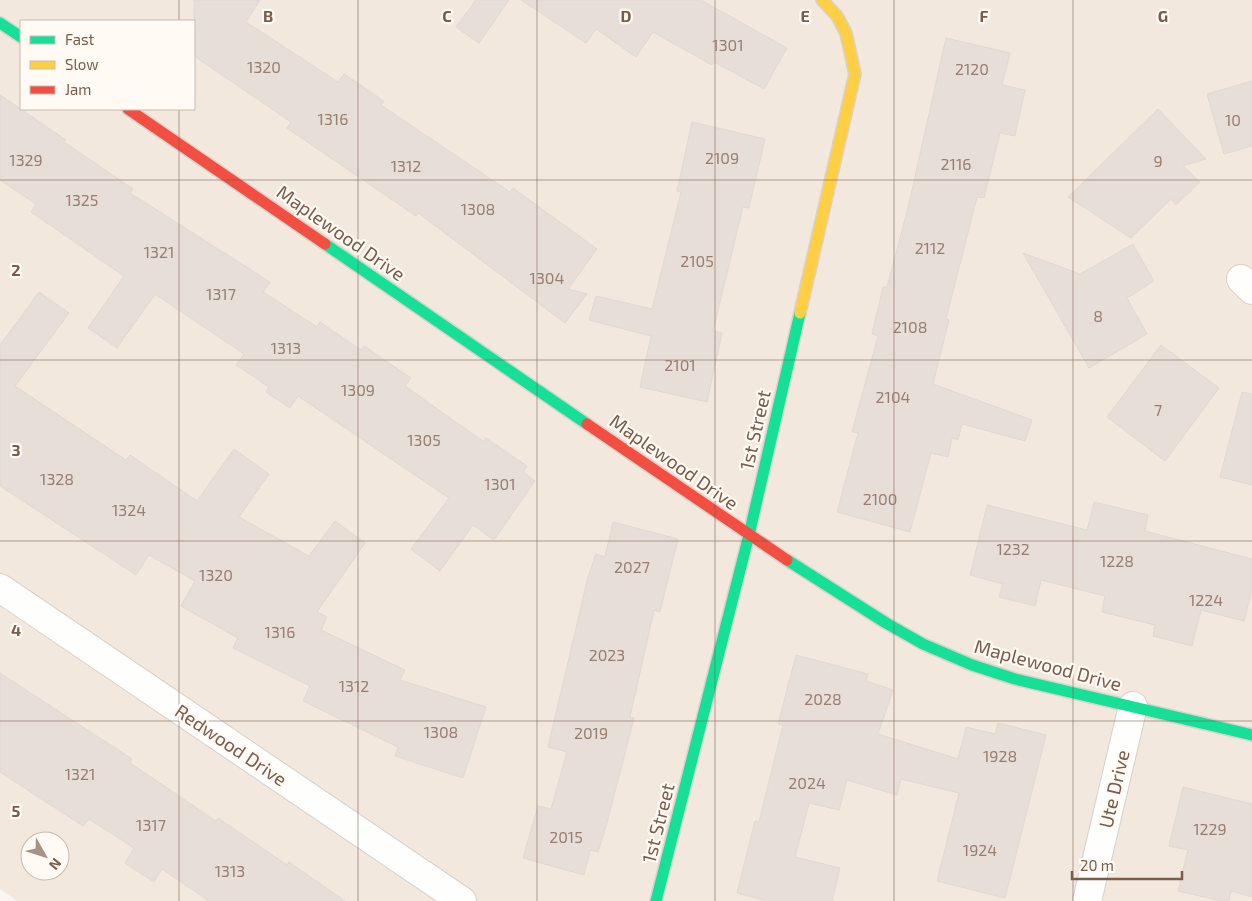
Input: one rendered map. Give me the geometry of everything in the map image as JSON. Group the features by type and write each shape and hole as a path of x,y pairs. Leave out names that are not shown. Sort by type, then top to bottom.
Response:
{"street":[{"name":"1st Street","path":"656,901 749,535 855,74 852,45 843,24 822,0"},
{"path":"0,22 20,36"},
{"name":"Maplewood Drive","path":"129,110 749,535 886,623 923,644 972,666 1015,679 1252,735"},
{"name":"Redwood Drive","path":"0,588 462,901"},
{"name":"Ute Drive","path":"1087,901 1133,706"}],"shaded area":[{"path":"0,0 1252,0 1252,901 17,901 0,889"}],"building":[{"path":"194,0 260,0 246,22 338,82 344,74 384,101 381,105 510,192 513,188 597,249 568,289 587,294 565,323 418,213 416,216 287,128 291,122 195,57"},
{"path":"476,0 509,0 479,43 456,27"},
{"path":"521,0 701,0 787,48 764,89 714,62 712,65 653,32 636,57 596,29 586,43"},
{"path":"946,38 1010,53 1002,85 1025,90 1015,136 1000,133 984,198 977,197 946,319 949,320 933,384 1032,420 1025,441 962,424 958,440 952,438 948,457 931,453 910,532 837,512 858,433 852,432 878,336 872,334 883,287 887,287 908,208"},
{"path":"1252,81 1252,146 1224,154 1207,94"},
{"path":"0,95 133,189 130,193 270,282 263,292 317,327 320,322 361,350 364,346 411,378 405,386 484,442 486,438 527,466 523,472 535,481 494,540 473,525 440,571 411,549 449,498 298,396 290,408 266,392 269,387 236,365 244,354 155,294 117,348 88,328 124,276 31,212 36,204 0,180"},
{"path":"1158,109 1206,159 1183,166 1200,182 1176,205 1171,199 1131,238 1068,197"},
{"path":"692,122 765,139 749,208 743,207 713,331 722,333 707,402 640,387 651,336 589,320 596,296 652,309 681,192 677,191"},
{"path":"1133,244 1154,281 1127,298 1147,334 1089,368 1023,253 1080,274"},
{"path":"39,292 69,313 15,386 126,460 130,455 197,501 234,449 269,474 239,517 309,556 335,521 365,543 317,612 327,617 321,630 405,670 400,680 486,707 463,778 395,756 398,747 303,701 310,686 233,648 238,638 181,606 195,581 149,555 136,575 0,486 0,345"},
{"path":"1161,345 1219,388 1165,461 1107,417"},
{"path":"1242,392 1252,394 1252,485 1220,477"},
{"path":"1094,502 1148,515 1145,531 1252,559 1252,590 1244,621 1201,610 1192,646 1153,636 1155,625 1102,612 1105,596 1041,580 1035,606 999,597 1003,584 970,575 987,505 1087,530"},
{"path":"613,522 678,539 660,612 654,610 630,717 634,718 607,823 598,852 590,850 584,875 523,858 538,806 551,809 567,752 548,747 588,577 596,554 605,557"},
{"path":"796,655 868,674 866,681 893,690 878,734 958,759 966,727 995,734 998,723 1046,735 1005,898 937,881 959,793 901,779 897,795 847,780 839,810 809,803 795,857 840,868 832,901 767,901 737,893 755,821 759,822 783,725 778,724"},
{"path":"0,673 132,759 130,763 216,821 218,818 287,865 289,862 345,901 209,901 162,869 154,882 125,863 134,848 89,819 83,826 0,772"},
{"path":"1183,787 1252,804 1252,897 1231,891 1229,901 1221,901 1178,891 1188,850 1169,846"}],"traffic: fast":[{"path":"0,23 20,36"},
{"path":"325,244 587,424"},
{"path":"656,901 749,535 800,313"},
{"path":"787,560 886,623 923,644 972,665 1015,679 1252,735"}],"traffic: slow":[{"path":"800,313 855,74 846,33 837,16 822,0"}],"traffic: jam":[{"path":"129,110 325,244"},
{"path":"587,424 787,560"}]}
